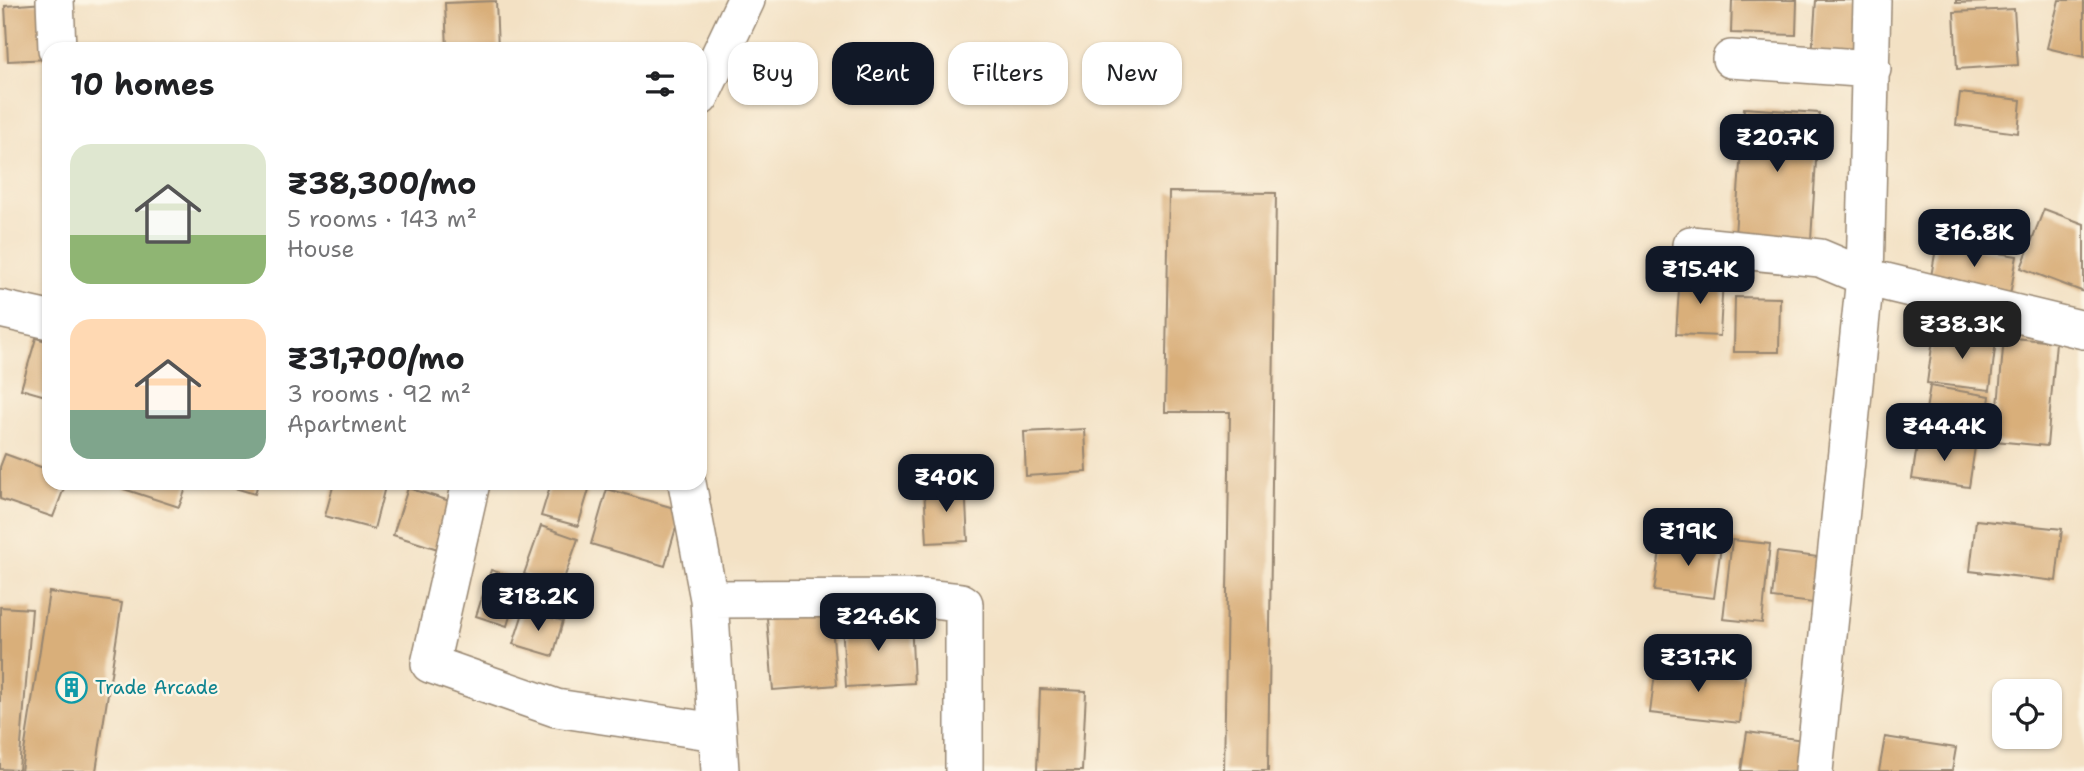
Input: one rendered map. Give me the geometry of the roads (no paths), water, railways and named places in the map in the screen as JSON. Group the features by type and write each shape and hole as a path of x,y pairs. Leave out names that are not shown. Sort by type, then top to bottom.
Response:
{"street":[{"path":"55,0 57,42"},
{"path":"707,82 746,0"},
{"path":"1814,771 1865,277 1872,0"},
{"path":"1731,59 1872,69"},
{"path":"1691,245 1820,258 1865,277 2084,330"},
{"path":"0,309 42,318"},
{"path":"469,490 430,664 556,708 716,732"},
{"path":"688,490 709,599 720,771"},
{"path":"709,599 923,597 964,604 964,771"}],"place":[{"name":"Trade Arcade","path":"72,687"}]}
